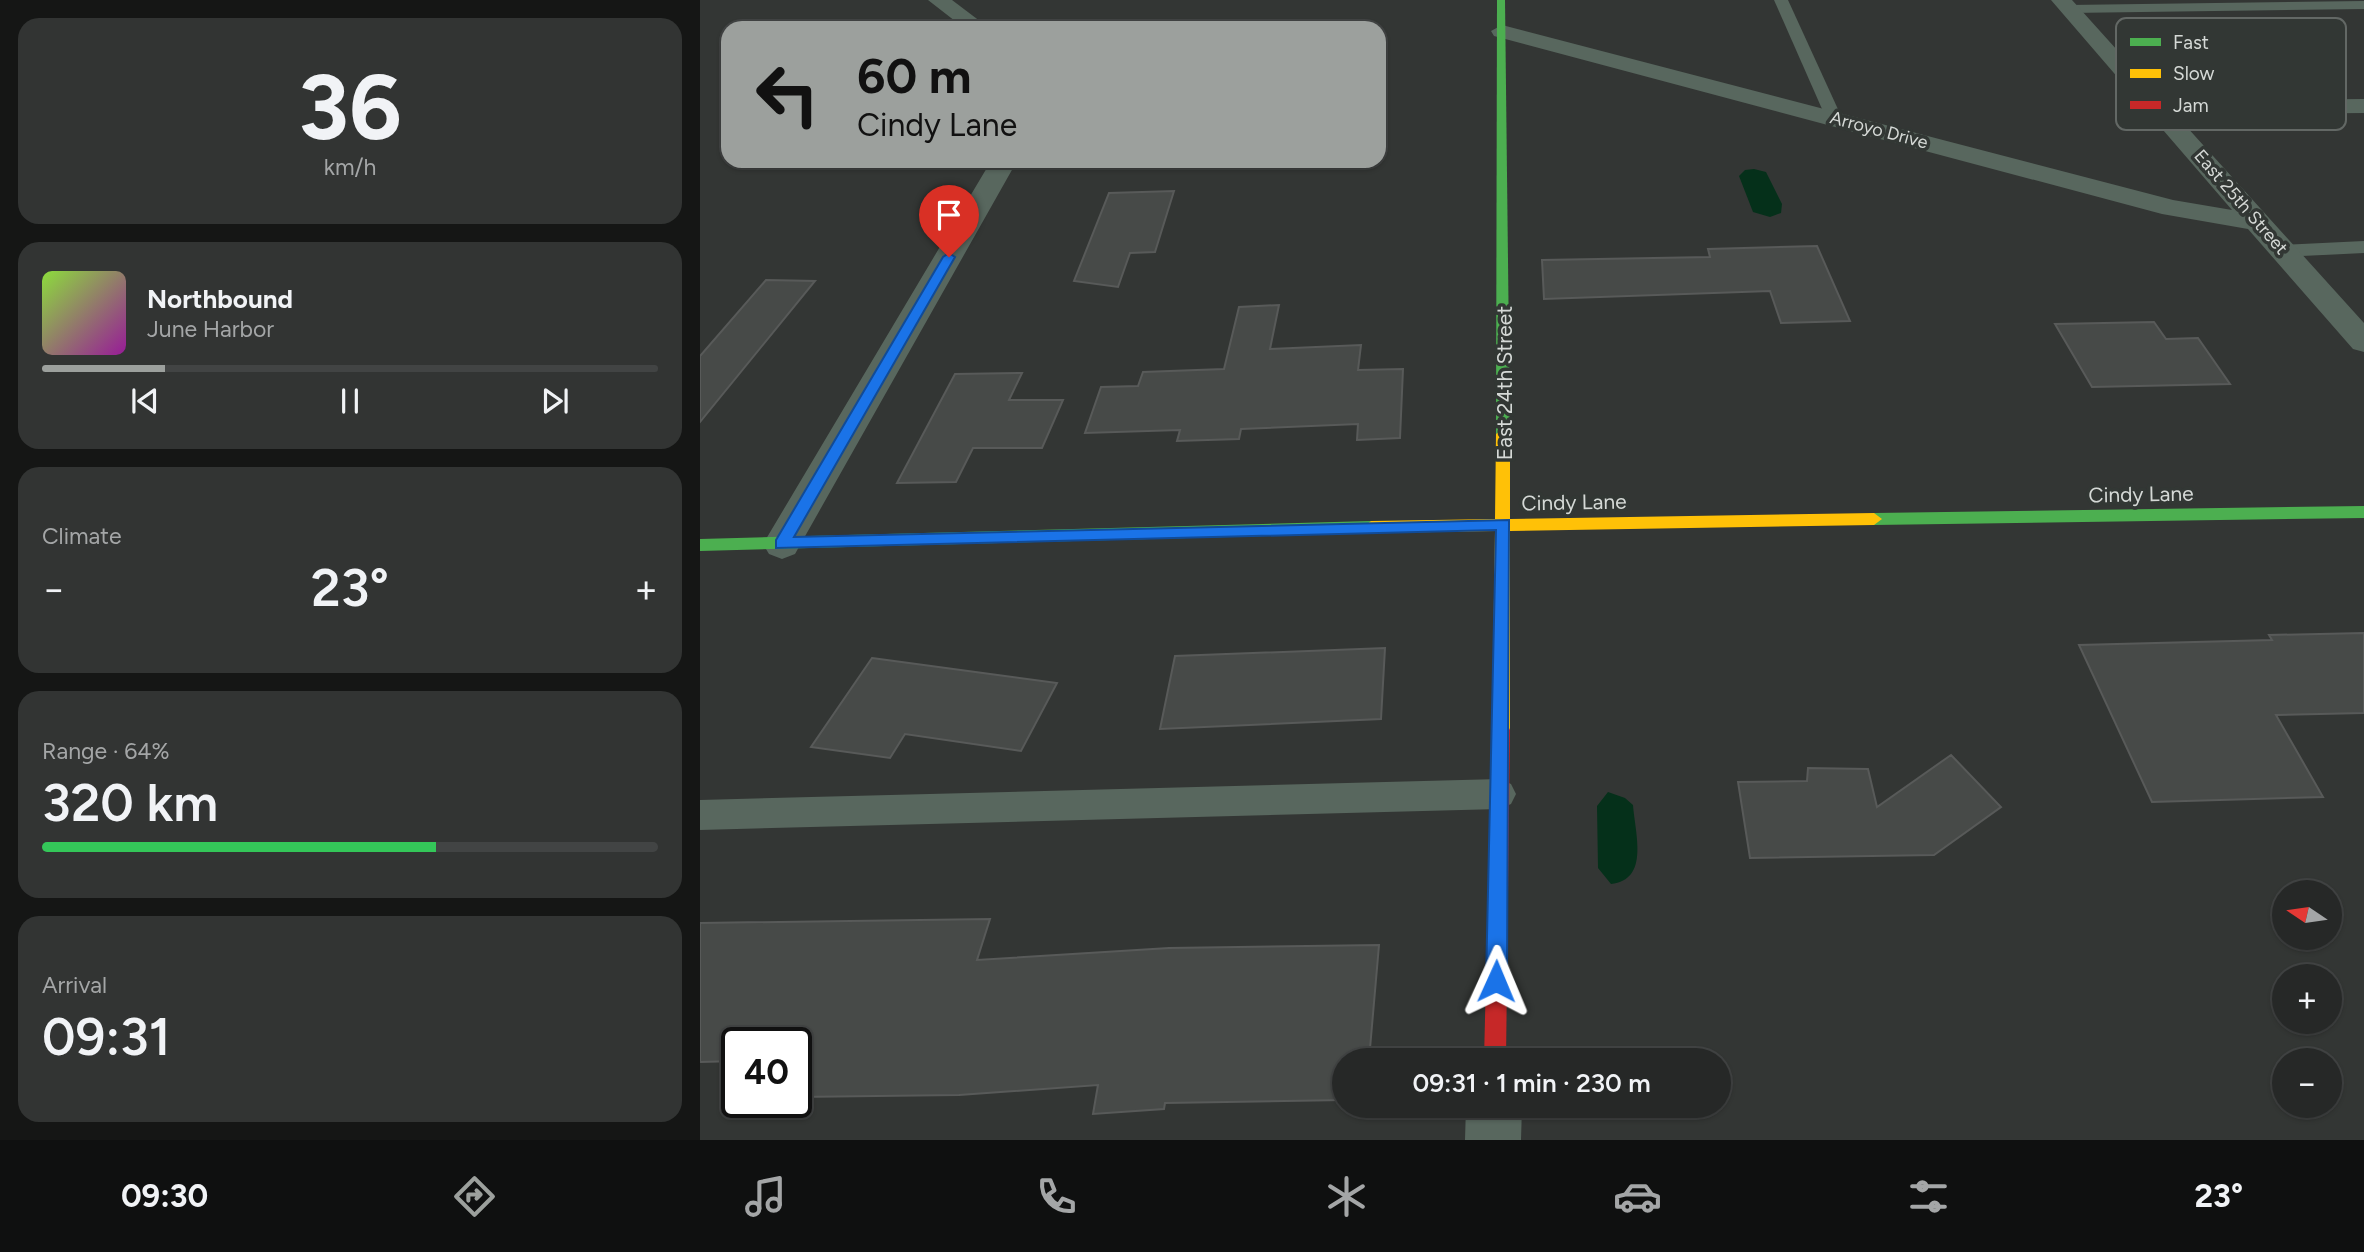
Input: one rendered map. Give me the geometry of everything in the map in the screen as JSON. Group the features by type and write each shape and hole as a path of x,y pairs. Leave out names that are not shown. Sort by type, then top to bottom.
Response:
{"street":[{"path":"938,0 968,21"},
{"name":"East 24th Street","path":"1495,1048 1504,524 1501,0"},
{"name":"East 25th Street","path":"2065,4 2116,60"},
{"name":"Arroyo Drive","path":"1502,31 2172,208 2258,222"},
{"path":"2346,106 2364,106"},
{"name":"East 25th Street","path":"2178,130 2364,342"},
{"path":"782,544 1000,168"},
{"name":"Cindy Lane","path":"700,545 1504,524 2364,512"},
{"path":"1493,1140 1494,1118"}],"lane":[{"path":"1781,0 1834,118"},
{"path":"2065,4 2364,5"},
{"path":"2283,251 2364,247"},
{"path":"700,815 1500,794"}],"shaded area":[{"path":"1745,170 1766,172 1782,204 1781,213 1770,217 1753,212 1739,176"},
{"path":"1608,792 1625,798 1633,805 1637,841 1636,865 1631,874 1623,881 1611,884 1598,868 1597,806"}],"building":[{"path":"1174,191 1155,252 1130,253 1118,287 1074,281 1109,193"},
{"path":"1817,246 1850,321 1781,323 1770,291 1544,299 1542,260 1710,257 1708,249"},
{"path":"766,280 815,281 700,422 700,356"},
{"path":"1279,305 1270,349 1361,345 1358,370 1403,369 1400,438 1357,440 1358,424 1241,429 1239,439 1177,441 1180,430 1085,433 1101,387 1138,386 1143,372 1224,369 1239,307"},
{"path":"2154,322 2166,339 2198,338 2230,384 2092,387 2055,324"},
{"path":"1022,373 1009,400 1063,400 1042,448 973,448 956,482 897,483 955,374"},
{"path":"2364,633 2364,713 2276,715 2323,797 2152,802 2079,645 2272,640 2269,635"},
{"path":"1385,648 1381,719 1160,729 1175,656"},
{"path":"872,658 1057,683 1021,751 905,734 890,758 811,747"},
{"path":"1951,755 2001,807 1934,855 1750,858 1738,782 1807,781 1808,768 1868,769 1877,807"},
{"path":"990,919 977,960 1169,948 1379,945 1370,1048 1332,1048 1332,1100 1165,1103 1164,1109 1093,1114 1098,1085 959,1095 812,1097 812,1027 721,1027 721,1061 700,1062 700,923"}],"traffic: fast":[{"path":"1501,0 1503,434"},
{"path":"1874,519 2364,512"},
{"path":"700,545 1371,527"}],"traffic: slow":[{"path":"1501,730 1503,434"},
{"path":"1371,527 1874,519"}],"traffic: jam":[{"path":"1495,1048 1501,730"}],"route":[{"path":"949,257 782,544 1504,524 1496,981"}]}
